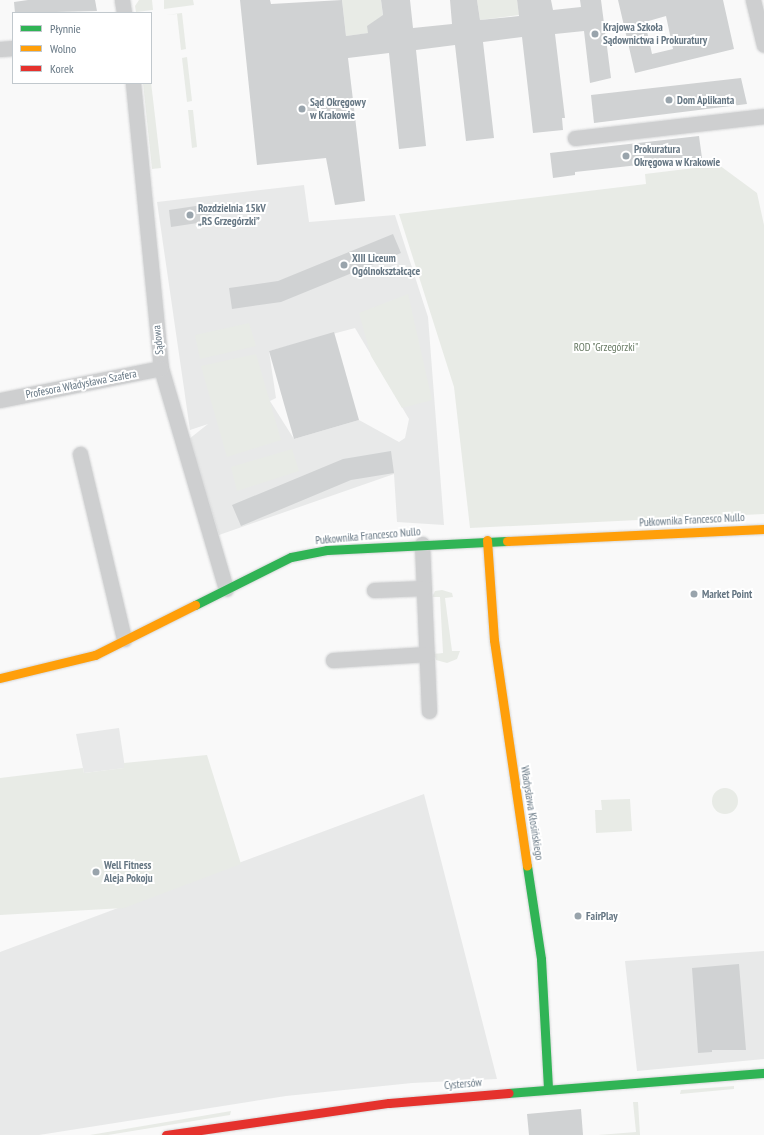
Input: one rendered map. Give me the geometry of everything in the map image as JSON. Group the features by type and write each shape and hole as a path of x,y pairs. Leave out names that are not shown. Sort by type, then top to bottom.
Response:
{"street":[{"path":"122,0 124,12"},
{"path":"753,0 764,45"},
{"path":"0,49 12,48"},
{"name":"Sądowa","path":"133,84 161,368 226,589"},
{"path":"575,138 764,116"},
{"name":"Profesora Władysława Szafera","path":"0,400 161,368"},
{"path":"80,454 124,640"},
{"name":"Pułkownika Francesco Nullo","path":"0,678 76,662 124,640 290,557 327,550 487,540 764,529"},
{"name":"Władysława Kłosińskiego","path":"487,540 494,640 541,959 548,1089"},
{"path":"422,544 429,711"},
{"path":"374,590 424,588"},
{"path":"333,660 427,654"},
{"name":"Cystersów","path":"166,1135 331,1110 548,1089 764,1073"}],"shaded area":[{"path":"304,185 309,222 395,215 428,317 444,525 397,522 394,474 219,535 189,439 208,424 190,430 157,202","holes":["355,328 409,419 405,438 399,442 359,420 294,439 270,401 276,398 269,351"]},
{"path":"119,728 125,768 84,773 76,734"},
{"path":"424,794 497,1079 412,1083 286,1096 39,1135 0,1135 0,952"},
{"path":"764,951 764,1059 637,1071 625,961"}],"green space":[{"path":"139,0 152,0 153,10 136,12 135,6"},
{"path":"164,0 193,0 194,5 164,9"},
{"path":"342,0 381,0 385,31 346,36"},
{"path":"477,0 517,0 519,15 480,20"},
{"path":"182,13 186,49 181,50 177,14 166,15"},
{"path":"187,57 192,101 187,102 182,58"},
{"path":"143,84 151,84 161,168 152,169"},
{"path":"188,110 193,110 197,147 192,148"},
{"name":"ROD \"Grzegórzki\"","path":"719,165 757,193 764,225 764,514 470,528 454,387 399,214 646,184 645,174"},
{"path":"408,294 432,400 402,408 371,356 359,313"},
{"path":"249,323 256,346 200,359 195,335"},
{"path":"256,354 281,440 227,457 201,366"},
{"path":"292,449 299,471 237,491 231,467"},
{"path":"442,590 452,593 453,597 445,598 452,651 460,651 457,659 447,663 436,660 434,654 443,653 440,597 432,597 435,591"},
{"path":"207,755 241,864 124,908 0,915 0,778 83,768 84,773 124,768 124,763"},
{"path":"725,788 734,792 738,801 734,810 725,814 716,810 712,801 716,792"},
{"path":"630,799 632,831 596,833 595,810 602,810 601,800"},
{"path":"734,1086 734,1089 680,1094 681,1090"},
{"path":"633,1102 638,1102 640,1135 598,1135 636,1132"},
{"path":"231,1111 230,1115 108,1135 90,1135"}],"building":[{"path":"28,0 95,0 97,11 15,12 14,2"},
{"name":"Sąd Okręgowy w Krakowie","path":"240,0 270,0 271,4 342,0 346,36 368,33 367,26 383,15 381,0 410,0 413,28 452,24 450,0 477,0 480,20 519,16 517,0 551,0 553,10 581,7 580,0 601,0 611,78 590,83 584,31 555,34 565,118 562,118 563,130 533,133 522,37 483,42 494,138 466,141 455,45 416,50 426,146 399,149 389,53 348,58 365,201 335,205 326,158 257,165"},
{"path":"618,0 723,0 734,49 635,73","holes":["666,16 673,49 652,54 645,22"]},
{"name":"Dom Aplikanta","path":"741,78 747,104 594,123 591,95"},
{"name":"Prokuratura Okręgowa w Krakowie","path":"699,136 702,158 575,172 575,175 553,178 550,153"},
{"name":"Rozdzielnia 15kV „RS Grzegórzki”","path":"209,204 211,221 171,227 169,210"},
{"name":"XIII Liceum Ogólnokształcące","path":"393,234 401,253 281,302 232,309 229,288 278,281"},
{"path":"334,332 359,420 294,439 269,351"},
{"path":"391,451 394,473 351,480 241,526 232,505 343,459"},
{"path":"739,964 746,1050 712,1050 712,1052 698,1053 692,968"},
{"path":"581,1109 583,1135 529,1135 527,1114"}],"traffic: fast":[{"path":"195,605 291,557 327,550 507,541"},
{"path":"527,866 541,959 548,1089"},
{"path":"509,1093 764,1073"}],"traffic: slow":[{"path":"507,541 764,529"},
{"path":"487,540 494,640 527,866"},
{"path":"0,678 95,655 195,605"}],"traffic: jam":[{"path":"166,1135 389,1103 509,1093"}],"place":[{"name":"Krajowa Szkoła Sądownictwa i Prokuratury","path":"595,34"},
{"name":"Dom Aplikanta","path":"669,100"},
{"name":"Sąd Okręgowy w Krakowie","path":"302,109"},
{"name":"Prokuratura Okręgowa w Krakowie","path":"626,156"},
{"name":"Rozdzielnia 15kV „RS Grzegórzki”","path":"190,215"},
{"name":"XIII Liceum Ogólnokształcące","path":"344,265"},
{"name":"Market Point","path":"694,594"},
{"name":"Well Fitness Aleja Pokoju","path":"96,872"},
{"name":"FairPlay","path":"578,916"}]}
